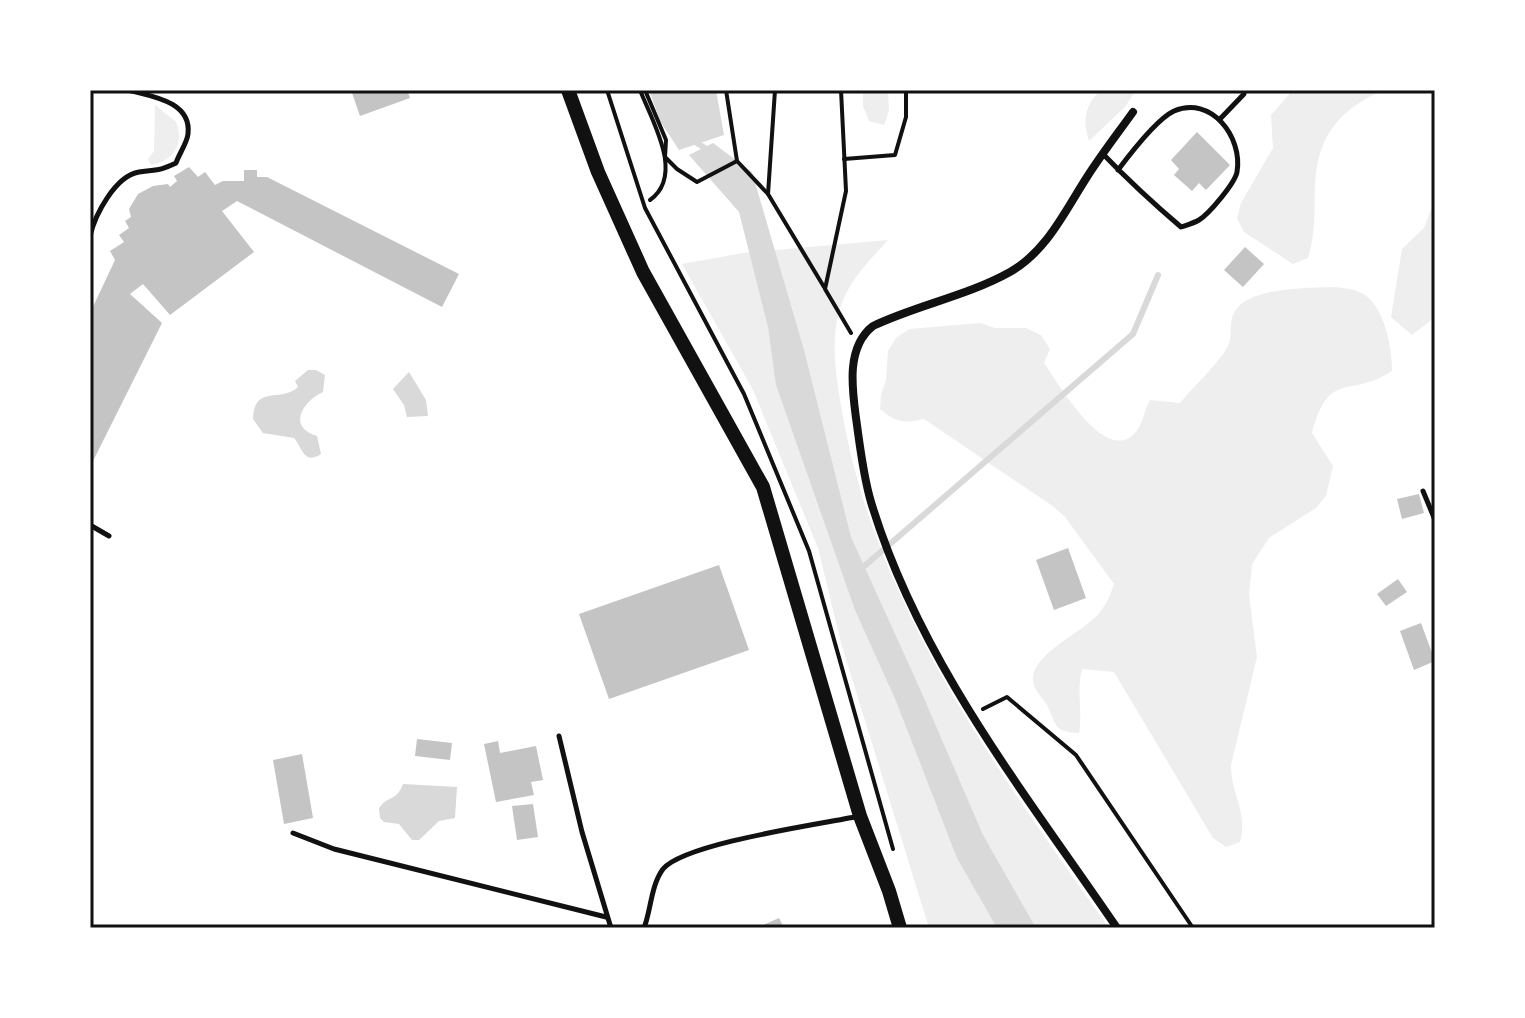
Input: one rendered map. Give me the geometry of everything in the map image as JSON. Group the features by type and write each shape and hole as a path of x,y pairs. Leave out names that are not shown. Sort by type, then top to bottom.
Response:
{"main road":[{"path":"568,90 598,172 643,272 763,487 860,816 900,928"}],"street":[{"path":"1117,928 971,714 919,620 871,500 854,395 853,368 858,345 873,326 988,283 1020,265 1049,237 1133,112"}],"lane":[{"path":"90,236 111,194 125,178 138,172 159,172 176,163 188,133 184,114 170,102 128,90"},
{"path":"1220,119 1244,94"},
{"path":"1103,154 1118,170 1181,227 1199,220 1221,197 1237,173 1235,138 1220,119 1197,108 1173,111 1139,142 1118,170"},
{"path":"1423,491 1435,520"},
{"path":"90,525 109,536"},
{"path":"559,736 611,928"},
{"path":"644,928 652,908 655,886 664,869 678,859 738,842 860,816"},
{"path":"293,833 334,849 606,917"}],"path":[{"path":"642,90 665,157 666,176 660,193 650,200"},
{"path":"726,90 737,161 768,194 858,345"},
{"path":"768,194 775,90"},
{"path":"825,289 846,191 841,90"},
{"path":"844,159 895,155 906,117 906,90"},
{"path":"665,157 697,182 737,161"},
{"path":"971,714 1007,697 1076,755 1193,928"}],"shaded area":[{"path":"649,90 716,90 724,135 679,150 660,121"},
{"path":"863,90 888,90 889,111 884,125 869,121 863,106"},
{"path":"1101,90 1136,90 1125,107 1089,141 1086,113"},
{"path":"1293,90 1383,90 1343,115 1326,138 1317,166 1311,249 1308,258 1293,264 1244,232 1237,218 1241,203 1273,148 1271,115"},
{"path":"155,105 176,122 179,137 176,150 166,160 151,165 148,159 154,151"},
{"path":"713,143 752,172 804,350 851,537 983,835 1036,928 997,928 957,858 896,701 855,610 776,385 768,327 739,212 689,155"},
{"path":"1435,199 1435,317 1412,335 1391,317 1402,249 1424,228"},
{"path":"888,240 851,285 842,303 836,329 838,384 858,483 882,552 946,684 984,747 1109,928 929,928 841,643 818,548 753,390 682,264 743,253"},
{"path":"1334,287 1361,293 1372,301 1389,341 1392,371 1377,379 1343,388 1326,400 1312,433 1333,466 1326,496 1316,508 1269,538 1252,564 1249,595 1257,657 1231,765 1242,831 1240,842 1226,847 1213,838 1114,672 1082,669 1079,733 1062,730 1056,724 1034,686 1034,672 1048,653 1093,620 1107,602 1114,584 1065,517 1054,507 924,419 900,421 880,409 888,351 896,338 909,329 980,323 995,328 1026,328 1041,335 1050,349 1044,363 1085,420 1113,440 1126,439 1138,429 1150,400 1180,403 1212,367 1228,346 1233,315 1243,303 1253,297 1281,290"},
{"path":"308,370 325,375 323,392 309,402 301,414 302,427 317,436 321,454 311,458 304,454 294,438 263,433 253,419 258,401 291,392 298,387 295,381"},
{"path":"409,372 426,400 428,416 407,417 404,405 393,389"},
{"path":"403,784 457,787 455,818 439,821 419,840 412,840 399,824 384,822 380,818 379,808 398,793"}],"building":[{"path":"351,90 407,90 410,98 360,116"},
{"path":"1197,132 1230,165 1206,190 1199,183 1192,191 1174,175 1179,169 1171,160"},
{"path":"189,167 198,177 205,172 215,185 223,181 244,181 244,170 257,170 257,177 267,177 459,274 442,307 237,201 222,211 254,252 170,315 143,284 130,294 162,323 90,467 90,313 115,260 110,251 124,242 119,235 129,228 125,221 131,217 129,209 138,194 153,186 168,184 170,187 177,181 174,176"},
{"path":"1245,247 1264,264 1243,287 1224,270"},
{"path":"1419,494 1424,513 1402,519 1397,499"},
{"path":"1068,548 1086,598 1054,610 1036,560"},
{"path":"719,565 749,650 609,699 579,614"},
{"path":"1398,579 1407,592 1386,606 1377,594"},
{"path":"1421,623 1435,661 1414,670 1400,631"},
{"path":"417,739 452,743 450,760 415,756"},
{"path":"498,741 500,753 536,746 543,780 531,782 534,795 496,802 484,744"},
{"path":"302,754 313,818 284,824 273,760"},
{"path":"533,804 538,837 517,840 512,806"},
{"path":"779,918 784,928 756,928"}],"waterway":[{"path":"697,143 711,152"},
{"path":"861,569 1133,334 1158,275"}]}
